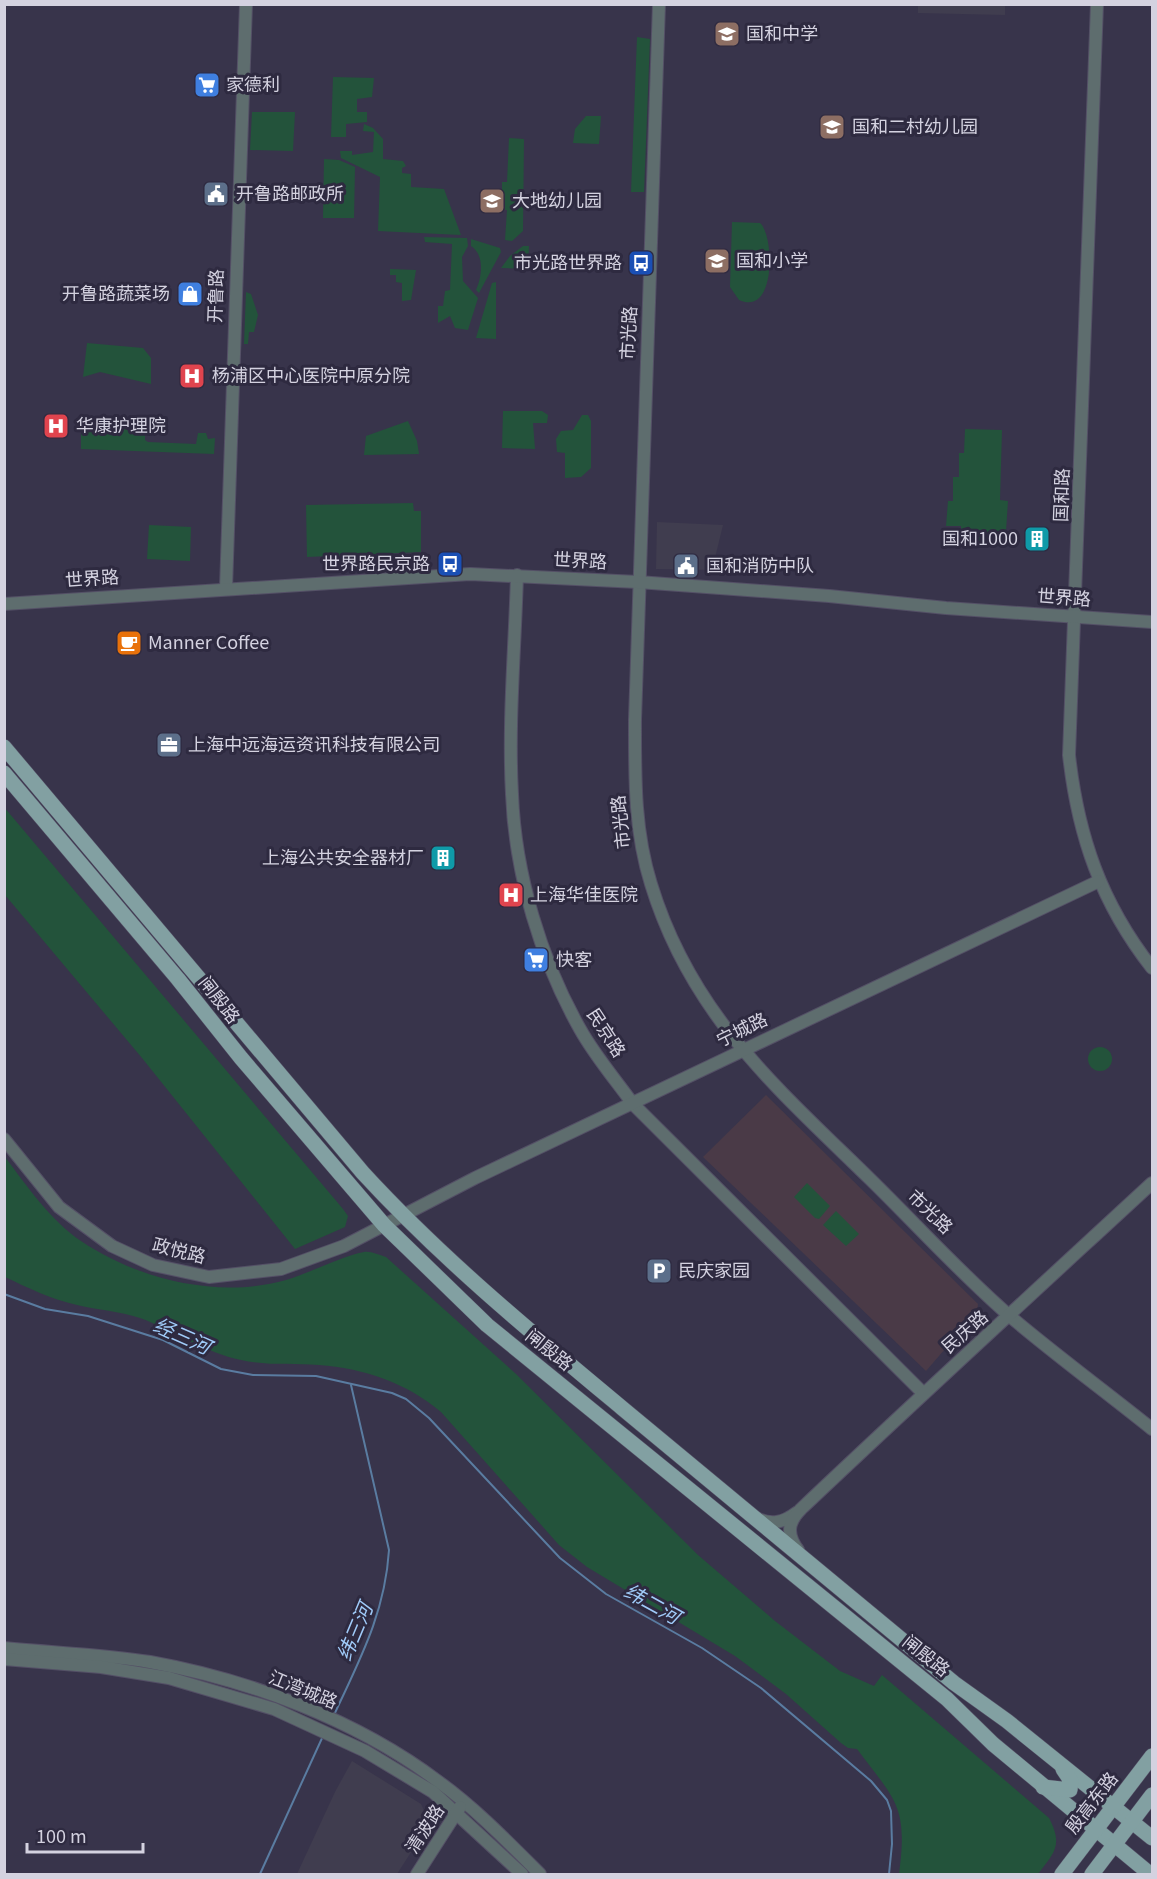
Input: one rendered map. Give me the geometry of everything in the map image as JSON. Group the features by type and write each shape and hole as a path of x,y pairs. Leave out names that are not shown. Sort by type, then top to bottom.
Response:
{"main road":[{"name":"闸殷路","path":"4,747 355,1164 402,1215 503,1309 954,1683 1007,1721 1152,1838"},
{"name":"闸殷路","path":"4,773 384,1225 487,1325 947,1699 993,1744 1150,1875"},
{"path":"347,1182 358,1177 355,1164"},
{"path":"439,1278 428,1263 429,1256 442,1255 454,1262"},
{"name":"殷高东路","path":"1062,1875 1152,1756"},
{"path":"1043,1787 1066,1790 1072,1788 1068,1776 1054,1760"},
{"path":"1092,1875 1152,1795"}],"street":[{"name":"开鲁路","path":"226,588 246,4"},
{"name":"市光路","path":"659,4 638,582 635,800 641,846 651,885 682,960 705,1001 741,1050 1010,1317 1152,1429"},
{"name":"国和路","path":"1097,4 1076,617 1069,755 1073,797 1083,838 1099,881 1125,932 1152,968"},
{"name":"世界路","path":"4,604 417,576 517,575 638,582 1152,622"},
{"name":"民京路","path":"517,575 511,771 516,842 539,933 556,981 593,1050 633,1104 922,1394"},
{"name":"宁城路","path":"402,1215 741,1050 1099,881"},
{"name":"政悦路","path":"4,1139 68,1214 112,1246 153,1265 209,1277 281,1269 344,1246 402,1215"},
{"name":"民庆路","path":"809,1562 796,1548 790,1535 790,1524 801,1509 922,1394 1010,1317 1152,1183"},
{"name":"民庆路","path":"751,1515 766,1522 778,1522 801,1509"},
{"name":"江湾城路","path":"4,1648 102,1656 170,1666 236,1683 340,1731 460,1808 540,1875"},
{"name":"江湾城路","path":"4,1659 101,1667 169,1678 319,1721"},
{"name":"江湾城路","path":"460,1808 522,1875"},
{"name":"清波路","path":"417,1875 460,1808"}],"shaded area":[{"path":"918,5 1005,5 1005,15 918,13"},
{"path":"657,522 723,525 712,570 656,569"},
{"path":"766,1095 978,1304 977,1312 926,1371 703,1157"},
{"path":"352,1761 421,1804 426,1815 424,1832 397,1874 297,1874 335,1792"}],"green space":[{"path":"637,37 650,39 644,192 631,192"},
{"path":"333,77 374,78 372,97 357,99 357,112 367,112 367,122 346,124 346,137 331,137"},
{"path":"252,112 295,112 293,151 250,150"},
{"path":"586,116 601,116 599,144 573,143 575,129"},
{"path":"364,124 373,128 383,139 383,159 403,161 406,166 402,168 402,173 411,174 411,187 444,189 461,235 378,231 380,177 341,158 340,151 352,151 352,155 373,152 374,132 363,131"},
{"path":"509,138 524,139 523,231 512,241 505,240 507,210 505,210 505,199 502,199 502,182 507,182"},
{"path":"324,159 339,160 355,167 354,218 323,218"},
{"path":"732,222 760,223 765,230 768,242 770,257 766,286 760,297 751,302 739,300 730,287"},
{"path":"424,237 467,238 468,246 462,257 463,281 478,298 468,330 455,328 450,316 438,323 438,306 443,306 445,291 450,290 452,244 425,242"},
{"path":"471,239 500,248 501,252 479,293 476,290 481,266 479,255 471,246"},
{"path":"523,246 529,246 528,269 501,268 510,256"},
{"path":"390,269 416,270 411,300 402,301 402,283 396,282 396,275 390,275"},
{"path":"496,282 496,339 476,338 492,283"},
{"path":"246,292 251,294 258,315 254,332 249,332 248,344 244,344"},
{"path":"87,343 143,348 151,358 151,384 100,372 83,377"},
{"path":"503,411 542,411 548,415 547,423 533,423 535,449 502,448"},
{"path":"582,415 588,415 591,421 591,468 581,477 565,478 565,453 557,452 556,439 561,431 573,430"},
{"path":"88,416 103,426 145,432 145,440 148,442 196,444 198,433 206,433 208,439 215,438 214,454 81,449 81,427 87,426"},
{"path":"408,421 417,441 419,454 364,455 366,436"},
{"path":"965,429 1002,430 1000,500 1008,501 1005,546 961,544 961,526 946,526 948,501 953,501 953,477 959,477 959,453 964,453"},
{"path":"413,503 414,511 421,511 421,552 307,557 306,505"},
{"path":"149,525 191,527 190,561 147,559"},
{"path":"4,807 343,1209 348,1216 345,1227 295,1249 142,1058 5,895"},
{"path":"1100,1047 1105,1048 1111,1054 1111,1064 1105,1070 1100,1071 1095,1070 1089,1064 1088,1059 1089,1054 1095,1048"},
{"path":"5,1157 59,1223 81,1241 128,1266 180,1282 207,1286 260,1285 286,1280 364,1252 386,1257 516,1374 698,1555 775,1621 840,1671 874,1686 882,1675 1049,1818 1056,1835 1056,1842 1049,1860 1038,1874 899,1874 902,1833 896,1805 890,1793 857,1749 848,1748 841,1743 786,1694 735,1656 587,1567 559,1545 441,1412 414,1393 384,1379 352,1370 319,1365 260,1363 228,1357 140,1318 67,1303 5,1277"},
{"path":"807,1183 830,1206 819,1219 815,1218 794,1197"},
{"path":"836,1211 859,1234 846,1246 823,1225"}],"waterway":[{"name":"纬二河","path":"4,1294 45,1309 88,1316 163,1340 221,1369 253,1375 316,1376 392,1393 406,1399 429,1418 560,1558 606,1594 702,1648 761,1688 871,1781 887,1800 891,1811 892,1844 889,1874"},
{"name":"纬三河","path":"334,1715 362,1655 377,1615 387,1573 389,1550 351,1385"},
{"name":"纬三河","path":"260,1874 323,1736"}],"place":[{"name":"国和中学","path":"727,34"},
{"name":"家德利","path":"207,85"},
{"name":"国和二村幼儿园","path":"832,127"},
{"name":"开鲁路邮政所","path":"216,194"},
{"name":"大地幼儿园","path":"492,201"},
{"name":"国和小学","path":"717,261"},
{"name":"市光路世界路","path":"641,263"},
{"name":"开鲁路蔬菜场","path":"190,294"},
{"name":"杨浦区中心医院中原分院","path":"192,376"},
{"name":"华康护理院","path":"56,426"},
{"name":"国和1000","path":"1037,539"},
{"name":"世界路民京路","path":"450,564"},
{"name":"国和消防中队","path":"686,566"},
{"name":"Manner Coffee","path":"129,643"},
{"name":"上海中远海运资讯科技有限公司","path":"169,745"},
{"name":"上海公共安全器材厂","path":"443,858"},
{"name":"上海华佳医院","path":"511,895"},
{"name":"快客","path":"536,960"},
{"name":"民庆家园","path":"659,1271"}],"water label":[{"name":"经三河","path":"182,1336"}]}
